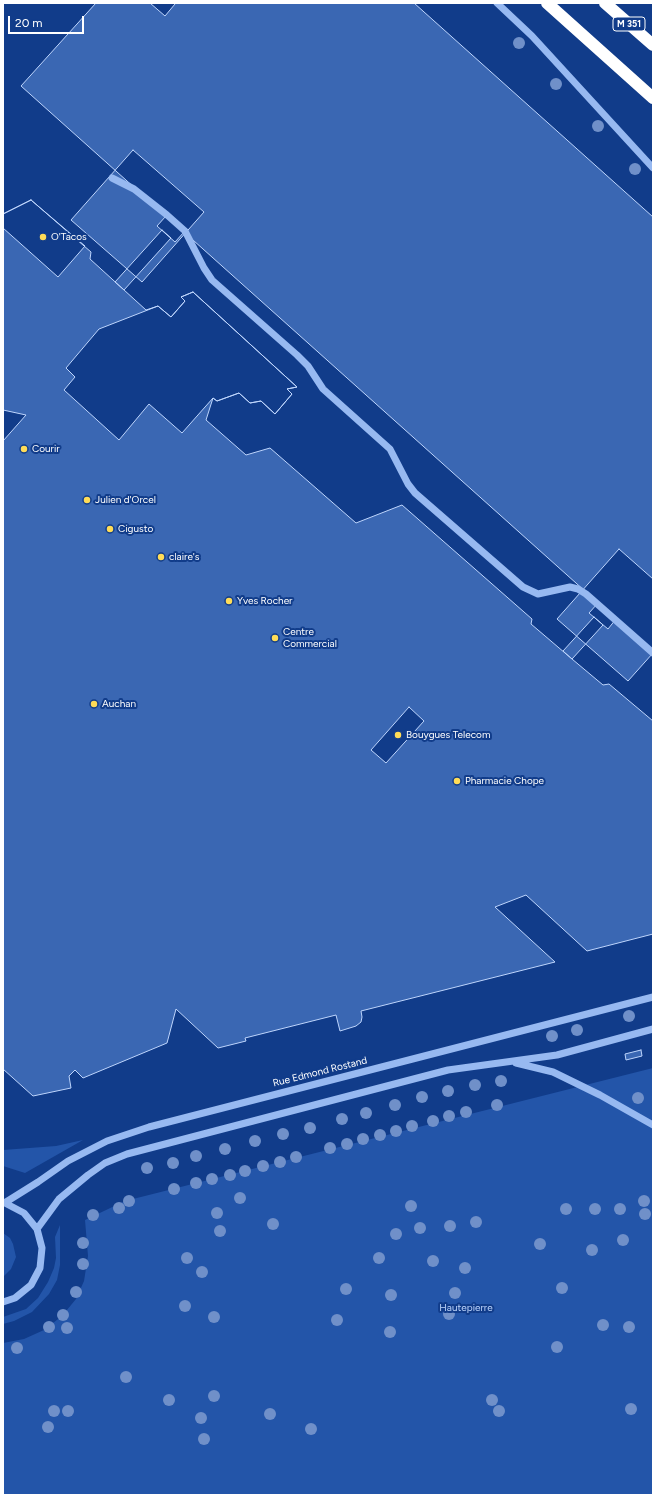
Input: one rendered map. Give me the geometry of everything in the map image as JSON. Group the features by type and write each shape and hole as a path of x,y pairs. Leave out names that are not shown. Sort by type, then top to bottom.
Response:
{"highway":[{"name":"M 351","path":"605,3 653,45"},
{"path":"548,4 653,98"}],"street":[{"path":"497,3 532,36 653,168"},
{"path":"112,178 134,189 167,214 185,231 204,268 212,280 308,366 323,389 390,450 408,484 415,493 523,587 538,594 570,587 578,588 653,653"},
{"name":"Rue Edmond Rostand","path":"4,1202 38,1182 68,1161 107,1141 149,1127 653,997"},
{"path":"37,1229 59,1199 105,1163 127,1154 448,1070 556,1055 653,1029"},
{"path":"510,1062 535,1066 553,1072 600,1095 653,1125"},
{"path":"3,1302 15,1298 31,1285 40,1268 42,1248 37,1229 24,1212 4,1202"}],"green space":[{"name":"Hautepierre","path":"653,1068 653,1495 3,1495 3,1343 24,1339 44,1330 62,1316 76,1299 84,1281 88,1256 85,1220 125,1201"},
{"path":"83,1140 25,1173 3,1166 3,1150 56,1146"},
{"path":"60,1225 60,1265 57,1280 49,1294 32,1312 14,1321 3,1324 3,1317 26,1309 38,1298 48,1282 54,1268 56,1258 55,1237"},
{"path":"3,1233 10,1238 16,1257 11,1269 3,1277"}],"building":[{"path":"96,3 150,3 165,16 175,4 174,3 414,3 653,217 653,652 21,86"},
{"path":"133,150 204,212 142,282 71,220"},
{"name":"Centre Commercial","path":"31,200 91,252 90,259 146,310 158,306 171,317 185,301 181,297 193,292 297,387 287,389 292,394 275,414 261,401 250,403 239,393 217,401 213,398 206,420 246,455 270,448 356,523 402,505 532,619 531,624 603,685 609,684 653,721 653,934 587,951 526,895 495,907 555,962 361,1011 361,1022 356,1026 340,1031 336,1015 245,1038 246,1041 218,1048 176,1009 167,1043 83,1078 75,1070 69,1076 71,1088 33,1096 3,1069 3,214"},
{"name":"O'Tacos","path":"31,200 85,246 58,277 3,228 3,214"},
{"path":"166,216 184,232 175,242 157,226"},
{"path":"162,230 171,238 124,290 115,282"},
{"path":"193,292 297,387 287,389 292,394 275,414 261,401 250,403 239,393 217,401 213,398 182,433 149,404 119,440 64,390 75,377 66,368 99,329 158,306 171,317 185,301 181,297"},
{"path":"3,410 26,415 3,441"},
{"path":"619,549 653,579 653,653 628,681 557,619"},
{"path":"598,603 616,619 608,629 589,613"},
{"path":"594,617 603,625 572,659 563,651"},
{"name":"Bouygues Telecom","path":"409,707 424,721 386,763 371,750"},
{"path":"641,1050 642,1056 626,1060 625,1054"}],"place":[{"name":"O'Tacos","path":"43,237"},
{"name":"Courir","path":"24,449"},
{"name":"Julien d'Orcel","path":"87,500"},
{"name":"Cigusto","path":"110,529"},
{"name":"claire's","path":"161,557"},
{"name":"Yves Rocher","path":"229,601"},
{"name":"Centre Commercial","path":"275,638"},
{"name":"Auchan","path":"94,704"},
{"name":"Bouygues Telecom","path":"398,735"},
{"name":"Pharmacie Chope","path":"457,781"}]}
